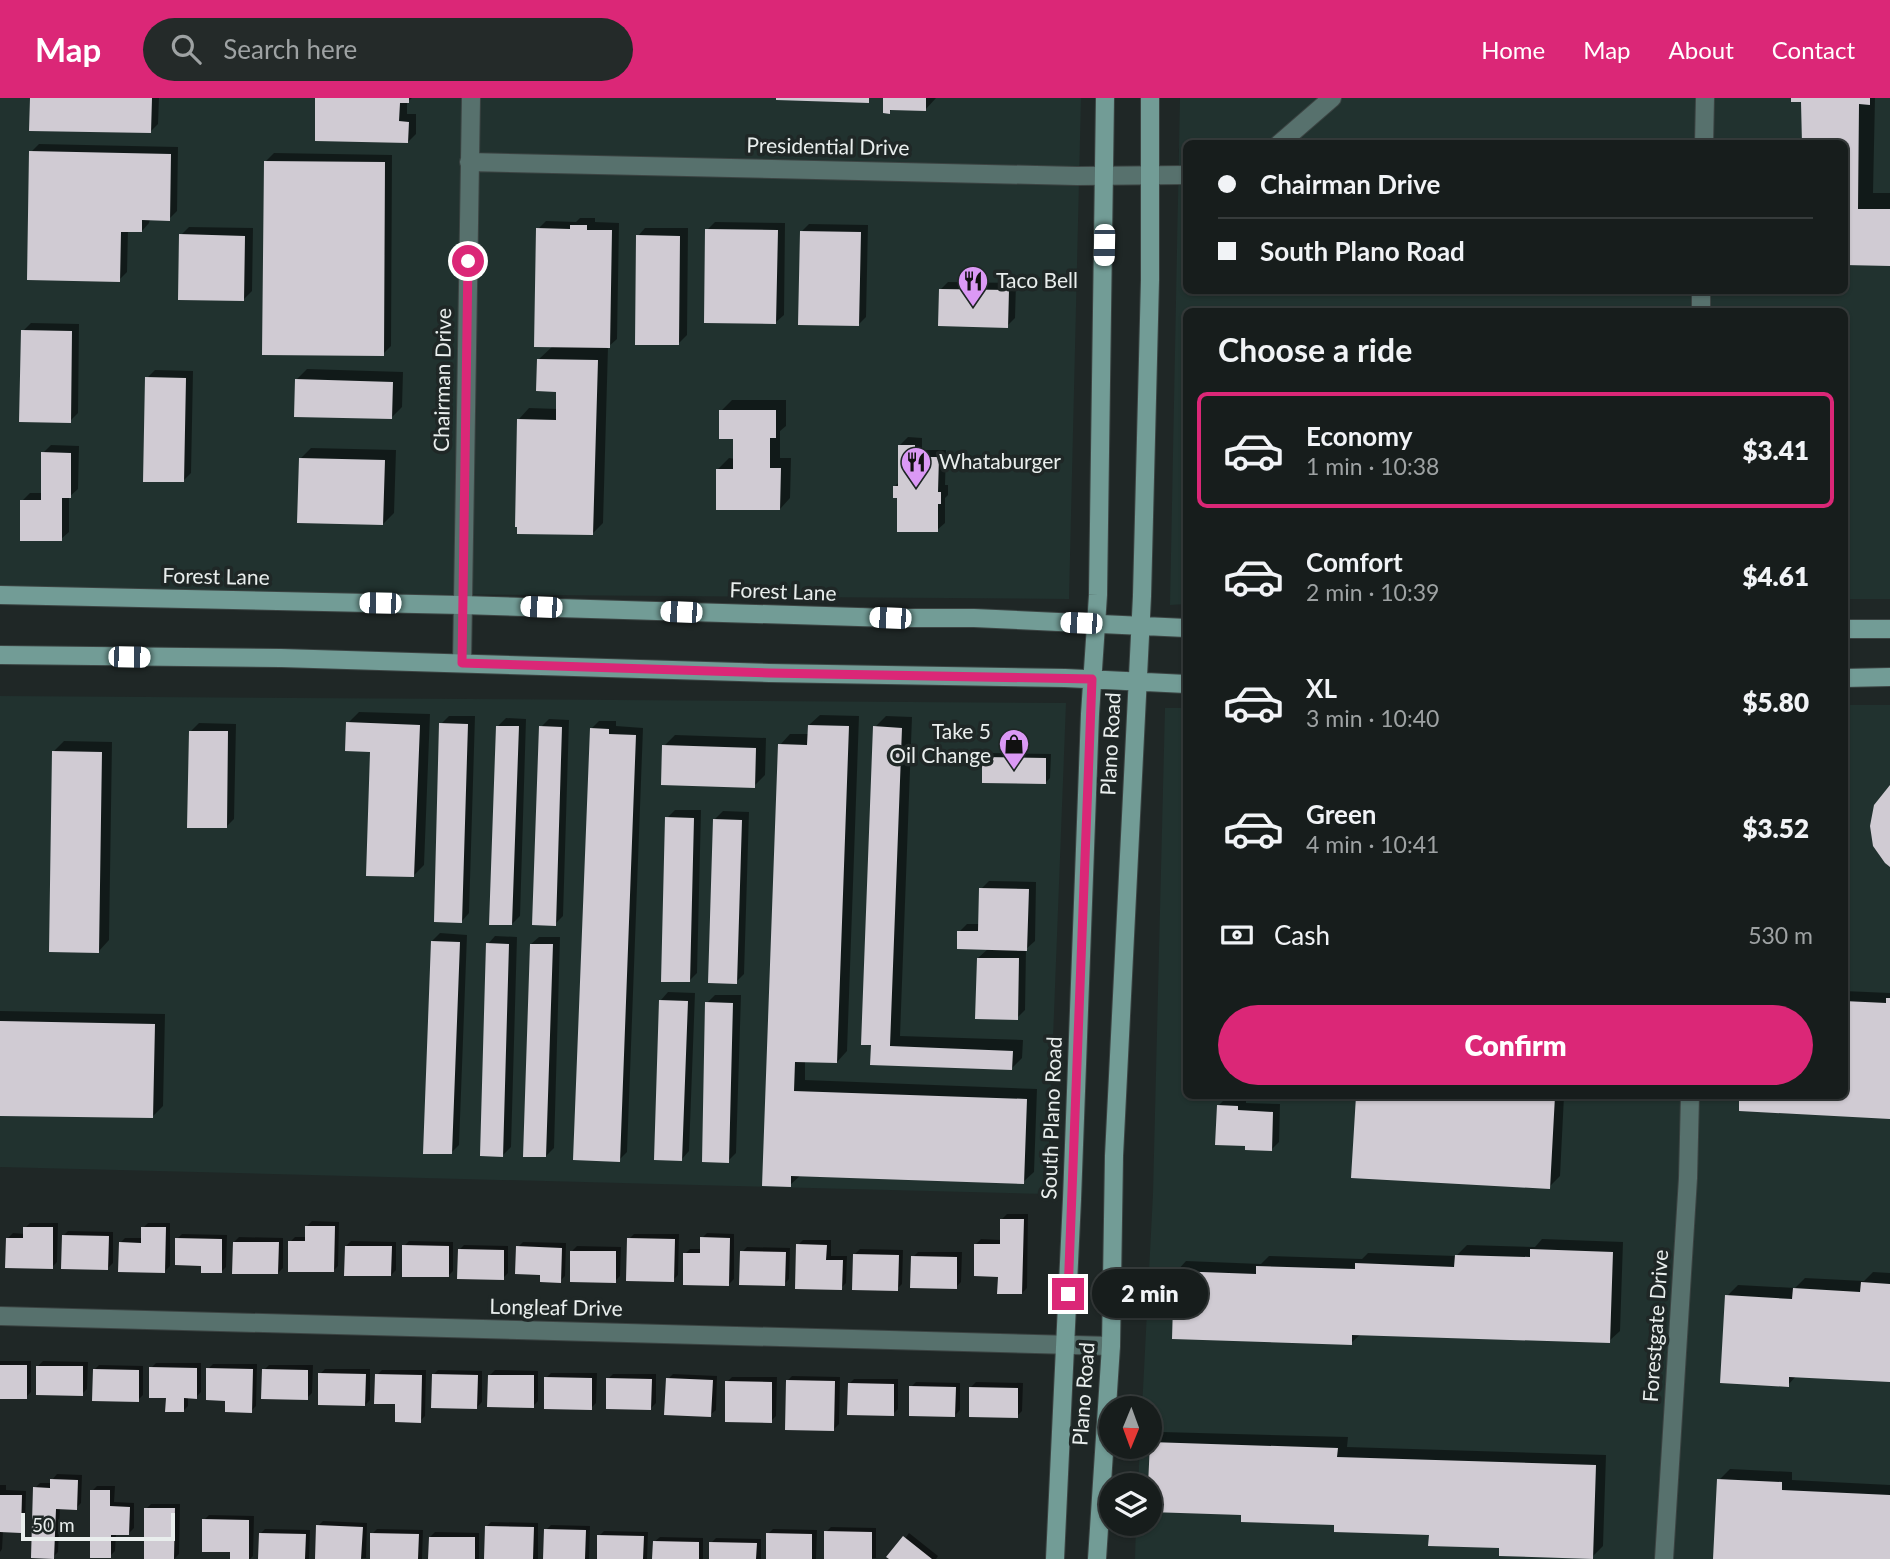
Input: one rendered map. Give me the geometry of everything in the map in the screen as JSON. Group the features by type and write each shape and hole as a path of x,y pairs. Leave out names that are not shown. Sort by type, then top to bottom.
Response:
{"main road":[{"name":"Plano Road","path":"1092,679 1096,623 1105,98"},
{"name":"Plano Road","path":"1097,1559 1111,1346 1114,1156 1140,626 1149,319 1150,98"},
{"name":"Forest Lane","path":"0,595 462,605 1096,623 1183,628"},
{"path":"1848,629 1890,629"},
{"path":"0,655 462,663 1092,679 1183,684"},
{"path":"1848,678 1890,677"},
{"name":"South Plano Road","path":"1055,1559 1092,679"}],"street":[{"name":"Chairman Drive","path":"462,663 471,98"},
{"path":"1284,140 1332,98"},
{"path":"1704,140 1705,98"},
{"name":"Presidential Drive","path":"469,162 1105,176 1183,175"},
{"name":"Forestgate Drive","path":"1664,1559 1688,1178 1690,1099"},
{"name":"Longleaf Drive","path":"0,1316 1111,1346"}],"shaded area":[{"path":"0,98 1081,98 1069,599 0,591"},
{"path":"1180,98 1890,98 1890,599 1848,599 1848,308 1183,308 1183,604 1170,605"},
{"path":"0,696 1066,703 1047,1194 0,1167"},
{"path":"1848,705 1890,705 1890,1559 1135,1559 1136,1536 1162,1536 1162,1473 1139,1473 1139,1460 1162,1460 1162,1396 1143,1396 1153,1194 1165,708 1183,708 1183,1099 1848,1099"}],"building":[{"path":"30,98 152,98 151,133 29,131"},
{"path":"315,98 409,98 409,103 400,103 399,121 409,122 408,143 315,141"},
{"path":"869,98 869,103 776,100"},
{"path":"883,98 926,98 926,111 890,110 890,114 883,113"},
{"path":"1791,98 1870,98 1870,105 1859,104 1858,209 1890,209 1890,266 1848,265 1848,140 1802,140 1801,102 1791,102"},
{"path":"29,151 171,154 170,221 142,220 142,232 121,232 120,282 27,280"},
{"path":"264,161 385,162 384,356 262,355"},
{"path":"570,225 587,225 587,230 612,230 610,348 534,347 536,228 570,229"},
{"path":"705,229 778,230 776,324 704,323"},
{"path":"800,231 861,232 859,326 798,325"},
{"path":"179,234 245,236 244,301 178,300"},
{"path":"636,235 680,236 679,345 635,345"},
{"name":"Taco Bell","path":"939,289 1009,290 1008,328 938,326"},
{"path":"21,330 72,331 71,423 19,422"},
{"path":"537,359 598,360 593,535 517,534 517,419 556,420 556,392 536,391"},
{"path":"145,377 186,378 184,482 143,482"},
{"path":"295,379 393,382 392,419 294,417"},
{"path":"719,410 776,410 776,438 770,438 770,468 781,468 780,510 716,510 716,469 733,469 733,439 719,439"},
{"name":"Whataburger","path":"898,445 915,445 915,457 939,457 938,492 941,492 941,504 938,504 938,532 897,532 897,498 893,498 893,486 898,486"},
{"path":"41,452 71,453 71,498 62,498 62,541 20,541 20,500 41,500"},
{"path":"299,458 385,460 383,525 297,523"},
{"path":"346,722 420,725 414,877 366,876 370,752 345,751"},
{"path":"439,723 468,724 462,923 434,922"},
{"path":"808,725 849,726 837,1063 795,1062 794,1091 1027,1099 1024,1184 791,1176 791,1187 762,1186 778,744 807,745"},
{"path":"496,726 519,726 512,925 489,925"},
{"path":"539,726 562,727 556,926 532,925"},
{"path":"873,726 902,728 890,1046 1013,1051 1012,1070 870,1065 871,1045 861,1045"},
{"path":"590,728 609,729 609,734 636,735 620,1162 573,1160"},
{"path":"189,731 228,731 227,828 187,828"},
{"path":"662,745 756,748 755,788 661,785"},
{"path":"52,751 102,752 99,953 49,952"},
{"name":"Take 5 Oil Change","path":"982,757 1046,758 1046,784 982,783"},
{"path":"1890,785 1890,867 1873,846 1870,826 1874,805"},
{"path":"665,817 694,818 690,982 661,982"},
{"path":"713,819 742,820 737,984 708,983"},
{"path":"979,888 1029,889 1027,951 957,949 957,931 978,931"},
{"path":"431,941 460,942 452,1154 423,1154"},
{"path":"486,943 509,944 503,1157 480,1156"},
{"path":"530,944 553,944 546,1157 523,1157"},
{"path":"977,958 1019,958 1018,1020 975,1019"},
{"path":"1886,998 1890,998 1890,1119 1739,1111 1739,1099 1848,1099 1848,1001 1886,1003"},
{"path":"659,1000 688,1001 682,1161 654,1160"},
{"path":"705,1002 733,1003 729,1163 702,1162"},
{"path":"0,1021 155,1024 153,1118 0,1116"},
{"path":"1356,1099 1555,1099 1550,1189 1351,1178"},
{"path":"1217,1105 1238,1106 1238,1110 1273,1112 1272,1151 1245,1150 1245,1146 1215,1145"},
{"path":"1000,1219 1024,1219 1022,1294 997,1294 998,1277 974,1276 974,1244 1000,1244"},
{"path":"305,1226 335,1226 334,1272 288,1272 288,1241 305,1241"},
{"path":"23,1227 53,1227 53,1269 5,1268 6,1238 23,1238"},
{"path":"141,1227 166,1227 165,1273 118,1272 119,1242 141,1243"},
{"path":"62,1235 109,1236 108,1270 61,1269"},
{"path":"700,1237 730,1238 729,1286 683,1285 683,1253 700,1253"},
{"path":"175,1238 222,1239 222,1273 201,1273 201,1266 175,1265"},
{"path":"627,1238 675,1239 674,1282 626,1281"},
{"path":"233,1242 279,1242 278,1274 232,1274"},
{"path":"796,1244 827,1245 826,1260 843,1260 842,1290 795,1289"},
{"path":"402,1245 449,1246 449,1277 402,1277"},
{"path":"345,1246 392,1246 391,1276 344,1276"},
{"path":"516,1246 562,1248 561,1283 540,1282 540,1275 515,1274"},
{"path":"458,1249 504,1250 504,1280 457,1279"},
{"path":"1530,1249 1613,1252 1610,1343 1352,1335 1352,1345 1172,1339 1174,1271 1256,1274 1256,1266 1355,1269 1355,1263 1454,1267 1455,1255 1530,1257"},
{"path":"570,1251 616,1251 616,1283 570,1282"},
{"path":"740,1251 786,1252 785,1286 739,1285"},
{"path":"853,1254 899,1255 898,1291 852,1290"},
{"path":"911,1256 957,1257 957,1289 910,1288"},
{"path":"1861,1282 1890,1284 1890,1382 1789,1377 1789,1387 1720,1383 1725,1295 1792,1299 1793,1288 1860,1292"},
{"path":"0,1365 27,1365 27,1399 0,1399"},
{"path":"36,1366 83,1366 83,1396 36,1395"},
{"path":"149,1367 197,1368 197,1399 184,1398 184,1412 165,1412 166,1398 149,1398"},
{"path":"206,1368 253,1369 252,1413 225,1412 225,1401 206,1400"},
{"path":"93,1369 139,1370 139,1402 92,1401"},
{"path":"262,1369 308,1370 308,1400 261,1399"},
{"path":"318,1373 366,1374 365,1406 318,1405"},
{"path":"375,1374 422,1375 421,1423 395,1422 395,1404 374,1404"},
{"path":"432,1374 478,1375 477,1409 431,1408"},
{"path":"488,1375 534,1375 534,1408 487,1407"},
{"path":"544,1377 592,1378 592,1410 544,1409"},
{"path":"606,1378 652,1379 651,1410 606,1409"},
{"path":"666,1378 713,1380 711,1417 664,1415"},
{"path":"786,1380 835,1381 834,1431 785,1430"},
{"path":"725,1381 772,1382 772,1423 725,1422"},
{"path":"848,1383 894,1384 894,1416 847,1415"},
{"path":"909,1386 956,1387 955,1417 909,1416"},
{"path":"969,1387 1018,1388 1018,1418 969,1417"},
{"path":"1162,1442 1338,1448 1337,1457 1596,1465 1593,1559 1499,1556 1499,1548 1428,1546 1429,1535 1334,1532 1334,1525 1241,1522 1241,1515 1162,1512 1162,1473 1149,1473 1149,1460 1162,1460"},
{"path":"50,1479 78,1480 77,1510 56,1509 54,1559 31,1558 33,1487 50,1488"},
{"path":"1717,1479 1782,1482 1782,1490 1890,1495 1890,1559 1713,1559"},
{"path":"90,1490 110,1490 110,1506 130,1507 129,1535 111,1535 111,1558 90,1558"},
{"path":"0,1495 22,1495 21,1533 0,1532"},
{"path":"144,1508 175,1508 174,1559 144,1559"},
{"path":"202,1519 249,1520 249,1559 230,1559 230,1552 202,1552"},
{"path":"316,1525 363,1527 361,1559 315,1559"},
{"path":"485,1526 534,1527 533,1559 484,1559"},
{"path":"544,1529 586,1530 585,1559 543,1559"},
{"path":"824,1531 872,1532 872,1559 824,1559"},
{"path":"259,1533 306,1534 305,1559 258,1559"},
{"path":"370,1533 419,1534 418,1559 370,1559"},
{"path":"766,1533 812,1534 812,1559 766,1559"},
{"path":"597,1535 644,1536 643,1559 597,1559"},
{"path":"903,1536 932,1559 886,1557"},
{"path":"429,1537 475,1537 475,1559 428,1559"},
{"path":"653,1541 699,1542 699,1559 652,1559"},
{"path":"709,1542 757,1543 756,1559 709,1559"}],"place":[{"name":"Taco Bell","path":"973,308"},
{"name":"Whataburger","path":"916,489"},
{"name":"Take 5 Oil Change","path":"1014,771"}],"route":[{"path":"468,261 462,663 769,673 1092,679 1068,1294"}]}
